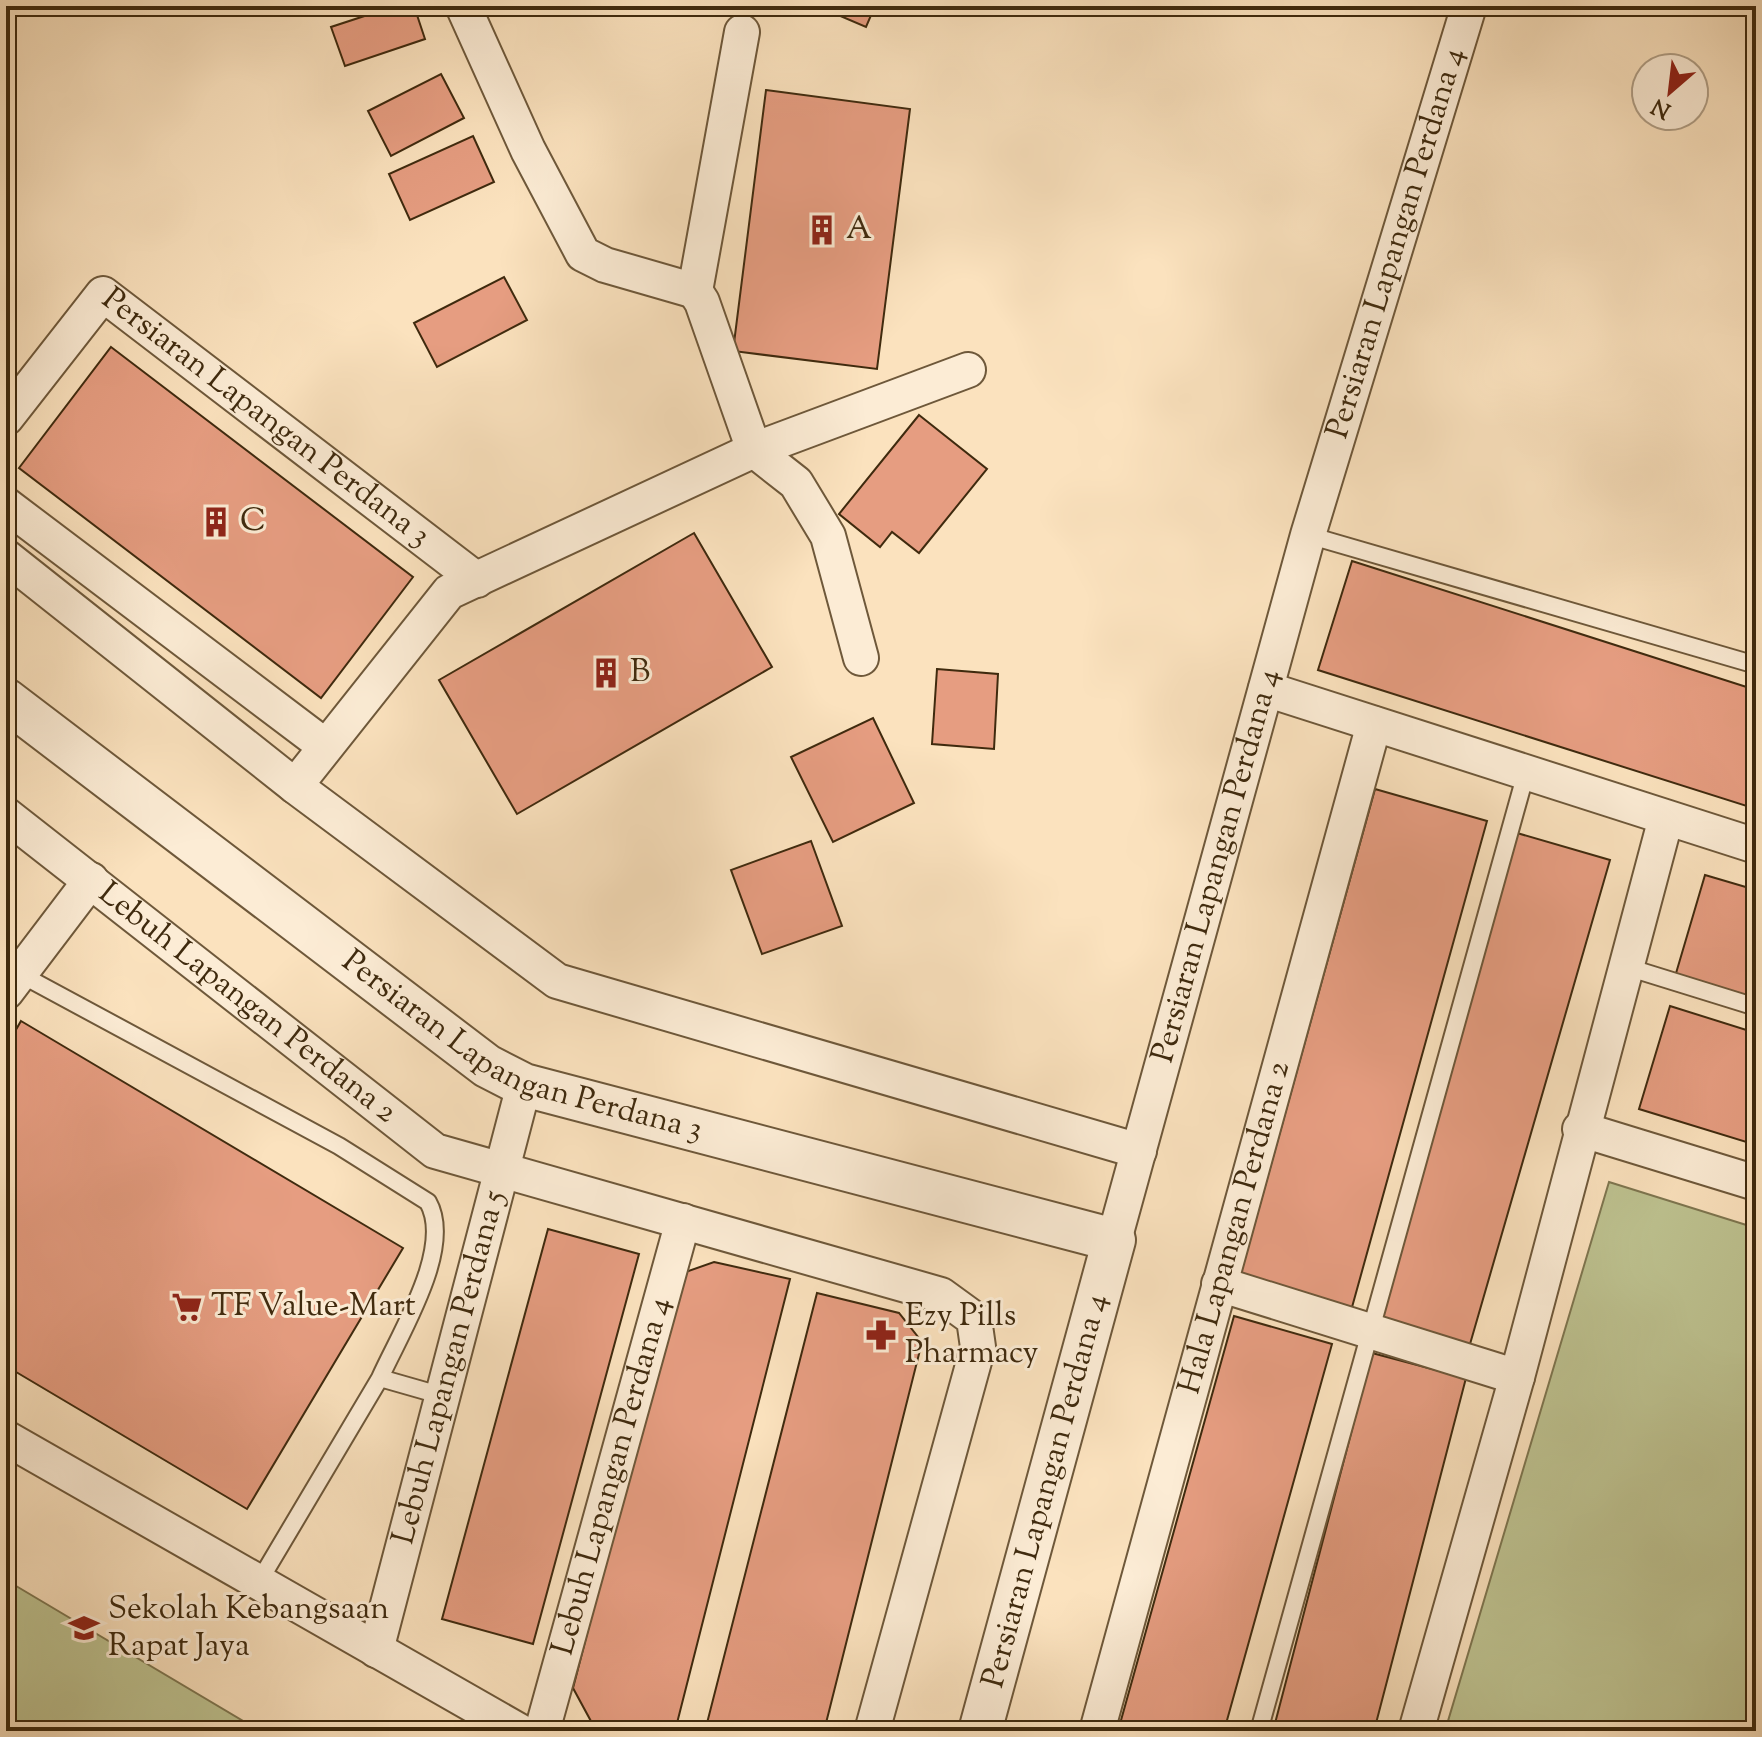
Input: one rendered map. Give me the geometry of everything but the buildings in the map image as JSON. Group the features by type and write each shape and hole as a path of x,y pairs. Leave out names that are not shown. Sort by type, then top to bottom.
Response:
{"street":[{"path":"463,6 528,150 583,254 605,265 695,291 702,302 754,450 796,483 828,536 861,658"},
{"name":"Persiaran Lapangan Perdana 4","path":"980,1731 1308,535 1469,6"},
{"path":"695,291 742,32"},
{"name":"Persiaran Lapangan Perdana 3","path":"6,418 103,294 477,580"},
{"name":"Persiaran Lapangan Perdana 3","path":"295,786 449,592 754,450 968,370"},
{"path":"6,505 325,746"},
{"path":"6,557 295,786 557,981 1139,1151"},
{"path":"1266,689 1756,846"},
{"name":"Persiaran Lapangan Perdana 3","path":"6,700 487,1066 524,1085 1114,1240"},
{"name":"Hala Lapangan Perdana 2","path":"1097,1731 1374,724"},
{"name":"Lebuh Lapangan Perdana 2","path":"6,815 435,1151 941,1295 974,1319 978,1347 872,1731"},
{"path":"1416,1731 1517,1377 1580,1129 1666,818"},
{"path":"13,983 91,880"},
{"name":"Lebuh Lapangan Perdana 5","path":"376,1650 524,1085"},
{"path":"1580,1129 1756,1183"},
{"name":"Lebuh Lapangan Perdana 4","path":"542,1731 683,1221"},
{"path":"1219,1284 1517,1377"},
{"path":"6,1438 260,1580 519,1731"}],"lane":[{"path":"1308,535 1756,665"},
{"path":"1259,1731 1526,773"},
{"path":"1627,967 1756,1007"},
{"path":"13,983 339,1146 428,1202 435,1215 435,1253 380,1378 260,1580"},
{"path":"380,1378 443,1396"}],"green space":[{"path":"1609,1182 1756,1228 1756,1731 1445,1731"},
{"path":"6,1580 260,1731 6,1731"}],"place":[{"name":"A","path":"822,230"},
{"name":"C","path":"216,522"},
{"name":"B","path":"606,673"},
{"name":"TF Value-Mart","path":"187,1307"},
{"name":"Ezy Pills Pharmacy","path":"881,1335"},
{"name":"Sekolah Kebangsaan Rapat Jaya","path":"84,1628"}]}
